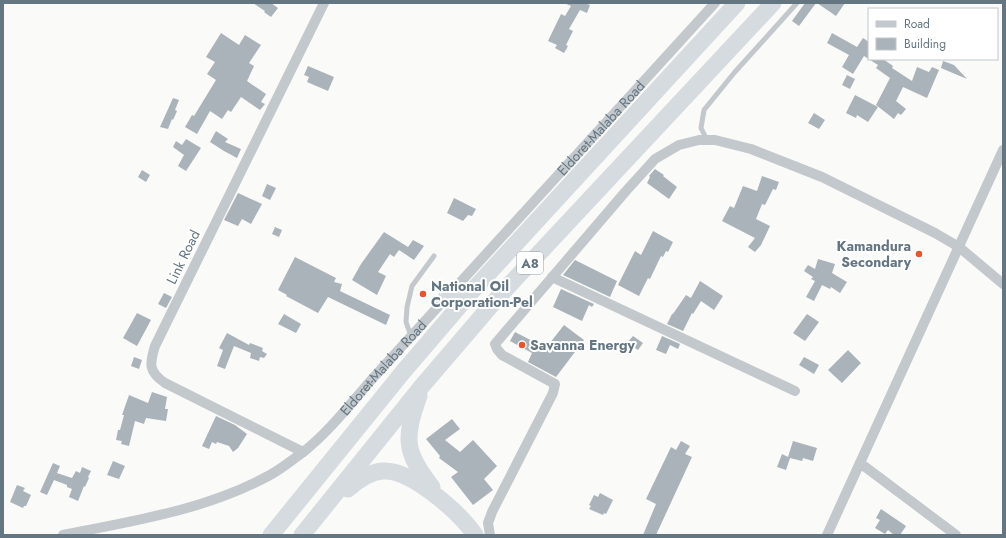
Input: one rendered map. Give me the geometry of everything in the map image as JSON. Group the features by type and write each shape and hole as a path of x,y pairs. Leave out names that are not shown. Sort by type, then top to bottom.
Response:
{"highway":[{"name":"Eldoret-Malaba Road","path":"271,535 403,372 474,289 736,3"},
{"name":"A8","path":"302,535 422,386 505,290 773,3"},
{"path":"446,298 474,289"},
{"path":"422,386 409,431 408,440 410,453 421,473 441,500"},
{"path":"319,514 356,482 367,475 384,471 401,474 413,480 441,500 464,520 475,535"}],"street":[{"name":"Link Road","path":"303,452 165,383 156,377 151,369 152,355 155,346 324,3"},
{"name":"Eldoret-Malaba Road","path":"63,535 188,508 226,495 270,475 303,452 326,431 715,3"},
{"path":"490,535 488,523 492,512 549,400 555,384 502,355 496,349 495,344 655,159 679,145 699,140 715,140 752,149 822,178 935,233 959,247 1003,284"},
{"path":"827,535 959,247 1000,163 1003,150"},
{"path":"552,277 795,391"},
{"path":"860,463 956,535"}],"lane":[{"path":"706,140 701,128 704,110 734,73 797,3"},
{"path":"411,336 406,322 407,307 412,286 434,256"}],"building":[{"path":"253,3 271,3 278,8 271,17"},
{"path":"564,3 584,3 590,5 587,13 580,10 569,29 573,31 564,53 555,48 557,45 548,41 561,14 565,16 571,6"},
{"path":"805,3 816,3 799,26 792,21"},
{"path":"817,3 845,3 836,16"},
{"path":"221,33 239,45 245,35 261,45 249,63 254,66 247,81 266,94 261,102 265,104 260,110 241,97 231,112 228,110 222,119 210,111 197,134 185,127 192,115 194,116 216,80 207,74 215,62 206,57"},
{"path":"832,33 857,47 863,38 868,41 868,59 864,56 853,74 842,67 849,55 827,43"},
{"path":"870,60 884,60 893,66 892,68 912,81 917,67 929,72 932,67 939,70 927,98 903,87 896,101 906,109 901,115 898,113 894,119 876,105 890,78 876,68 878,65"},
{"path":"943,61 954,65 967,79 941,68"},
{"path":"308,66 334,77 328,91 307,82 309,77 304,75"},
{"path":"847,75 855,79 850,89 842,85"},
{"path":"855,95 878,107 868,122 857,115 856,118 846,113"},
{"path":"173,98 179,100 175,110 177,111 173,120 172,119 168,129 160,127"},
{"path":"814,113 825,120 819,129 808,123"},
{"path":"216,131 228,139 225,142 241,149 237,158 210,142"},
{"path":"186,139 201,148 186,171 178,166 184,155 173,147 176,141 182,145"},
{"path":"655,169 677,187 669,199 647,183 650,177 649,176"},
{"path":"142,170 150,175 146,182 138,177"},
{"path":"762,176 779,182 776,190 773,189 765,205 762,204 756,219 770,226 761,245 755,252 748,247 755,238 722,221 730,206 734,208 743,186 757,191"},
{"path":"267,184 276,188 270,200 262,196"},
{"path":"238,193 262,204 251,224 242,219 238,226 224,220"},
{"path":"454,198 476,209 472,216 468,215 463,221 447,213"},
{"path":"275,227 282,230 279,237 272,234"},
{"path":"653,231 673,242 668,252 666,251 663,257 661,256 650,279 648,278 639,296 618,285 635,251 641,255"},
{"path":"384,232 408,247 413,240 424,246 414,260 399,250 394,257 390,254 378,272 386,276 377,295 352,280 361,264"},
{"path":"295,257 336,278 334,282 342,284 340,291 390,315 386,325 328,297 318,313 286,296 287,295 278,290"},
{"path":"818,259 835,264 832,273 847,282 840,293 831,287 830,289 822,285 814,301 806,297 815,281 811,279 813,277 804,271 808,265 815,269"},
{"path":"575,260 617,281 610,297 563,275"},
{"path":"700,281 723,296 714,310 701,301 693,314 692,313 683,331 667,324 672,314 686,295 691,298"},
{"path":"561,289 594,304 592,307 589,305 582,321 553,307"},
{"path":"164,293 172,297 166,308 158,304"},
{"path":"137,313 151,320 137,346 123,338"},
{"path":"284,314 301,324 296,333 278,324"},
{"path":"807,314 819,322 805,341 793,333"},
{"path":"564,325 584,340 556,377 528,362 532,353 510,341 515,332 546,348"},
{"path":"227,333 249,345 250,343 263,348 262,351 267,354 264,358 260,357 259,361 250,358 251,353 234,346 225,369 217,366 223,350 219,348"},
{"path":"633,336 643,343 638,350 627,343"},
{"path":"662,336 680,344 678,349 670,345 666,354 656,350"},
{"path":"848,350 861,363 842,383 828,370"},
{"path":"134,357 142,360 139,369 131,366"},
{"path":"804,357 819,365 814,374 799,365"},
{"path":"152,392 167,397 165,409 168,409 166,421 146,418 144,424 135,421 129,446 121,444 122,441 116,440 129,395 148,403"},
{"path":"216,416 235,425 247,434 238,448 233,452 229,446 217,442 216,444 212,442 209,449 202,446"},
{"path":"452,419 460,429 445,440 460,452 473,440 497,466 484,479 493,490 473,505 451,477 458,472 439,458 440,456 426,439"},
{"path":"681,441 690,446 685,454 692,457 656,535 643,535 656,504 646,499 671,447 676,450"},
{"path":"793,441 817,448 813,461 803,458 802,461 790,458 786,470 777,467 782,454 788,457"},
{"path":"113,461 125,466 119,479 107,475"},
{"path":"53,463 60,466 57,473 72,478 76,471 80,473 82,467 91,471 78,501 69,497 72,489 67,487 67,485 54,480 47,495 40,492"},
{"path":"17,485 25,488 23,491 31,495 26,506 23,508 10,502"},
{"path":"600,493 613,500 606,514 604,513 603,515 589,509 591,506 589,505 594,495 598,497"},
{"path":"881,509 906,526 900,535 894,535 888,530 885,534 875,528 880,520 876,518"}],"place":[{"name":"Kamandura Secondary","path":"919,254"},
{"name":"National Oil Corporation-Pel","path":"423,294"},
{"name":"Savanna Energy","path":"522,345"}]}
